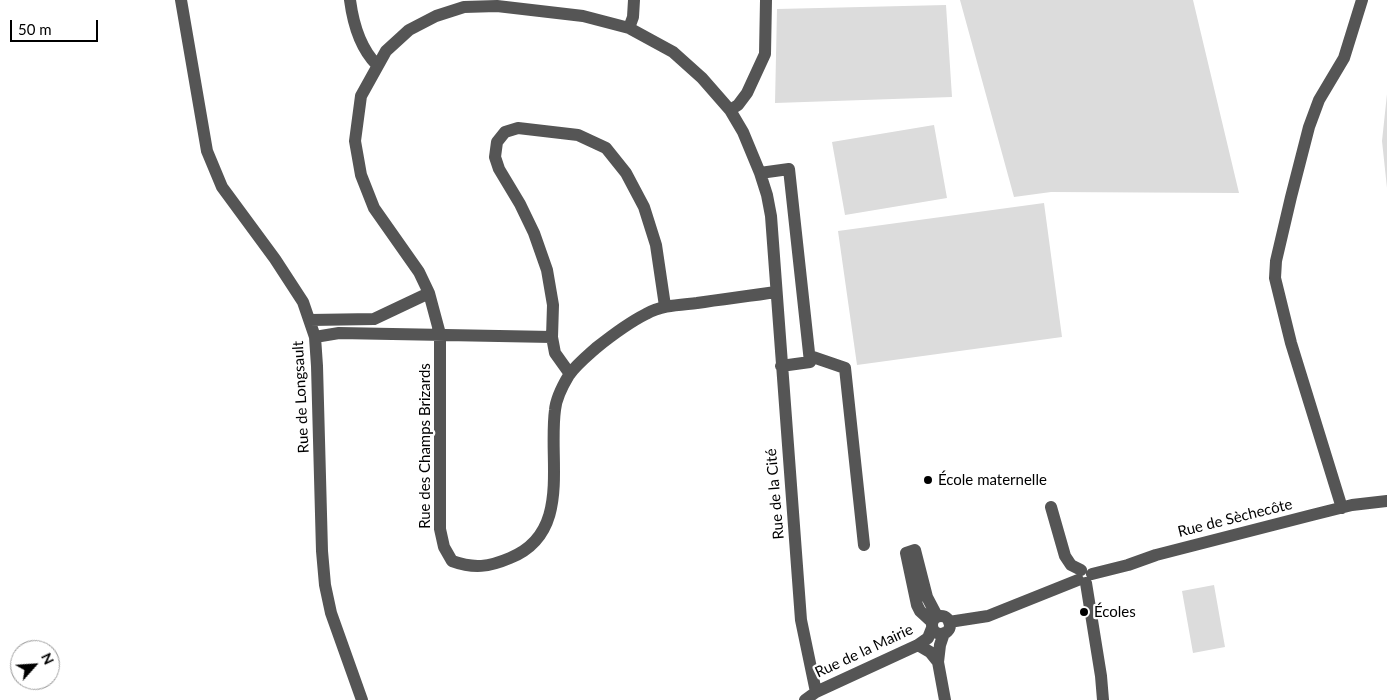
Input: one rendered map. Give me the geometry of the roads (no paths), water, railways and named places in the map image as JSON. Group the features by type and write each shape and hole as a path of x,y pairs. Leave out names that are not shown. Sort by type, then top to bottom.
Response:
{"street":[{"name":"Rue de Longsault","path":"181,0 206,142 211,160 222,187 275,259 303,302 315,337 322,551 325,585 331,613 362,700"},
{"path":"350,0 353,20 360,38 368,55 377,65"},
{"path":"629,28 633,17 634,0"},
{"path":"730,110 738,105 747,93 765,54 766,0"},
{"path":"1342,508 1291,343 1275,278 1278,252 1318,100 1344,58 1362,0"},
{"name":"Rue des Champs Brizards","path":"496,6 583,16 629,28 673,52 702,78 730,110 743,132 760,172 767,195 771,216 776,292 665,306 646,314 609,337 570,374 560,391 555,409 552,510 546,528 536,542 521,554 482,566 466,566 452,561 444,547 440,529 440,334 429,293 420,272 374,208 361,175 355,141 361,96 377,65 386,51 409,30 436,16 464,7 496,6"},
{"path":"570,374 554,353 552,337 553,304 546,270 534,233 520,204 499,169 495,157 498,142 505,132 518,128 578,135 606,148 626,173 644,207 656,245 665,306"},
{"path":"760,172 789,168 810,356 810,362 781,366"},
{"name":"Rue de la Cité","path":"776,292 801,620 816,692"},
{"path":"310,320 374,319 429,293"},
{"path":"315,337 339,334 440,334 552,337"},
{"path":"810,356 845,368 864,545"},
{"name":"Rue de Sèchecôte","path":"1084,577 1156,555 1342,508 1387,501"},
{"path":"1051,507 1065,556 1071,565 1084,577 1101,676 1103,700"},
{"path":"945,700 938,662 940,645 947,628 970,617 988,616 1084,577"},
{"name":"Rue de la Mairie","path":"805,700 816,692 918,645 928,638 934,622 938,634 947,628"},
{"path":"918,645 930,652 938,662"}],"place":[{"name":"École maternelle","path":"928,480"},
{"name":"Écoles","path":"1084,612"}]}
